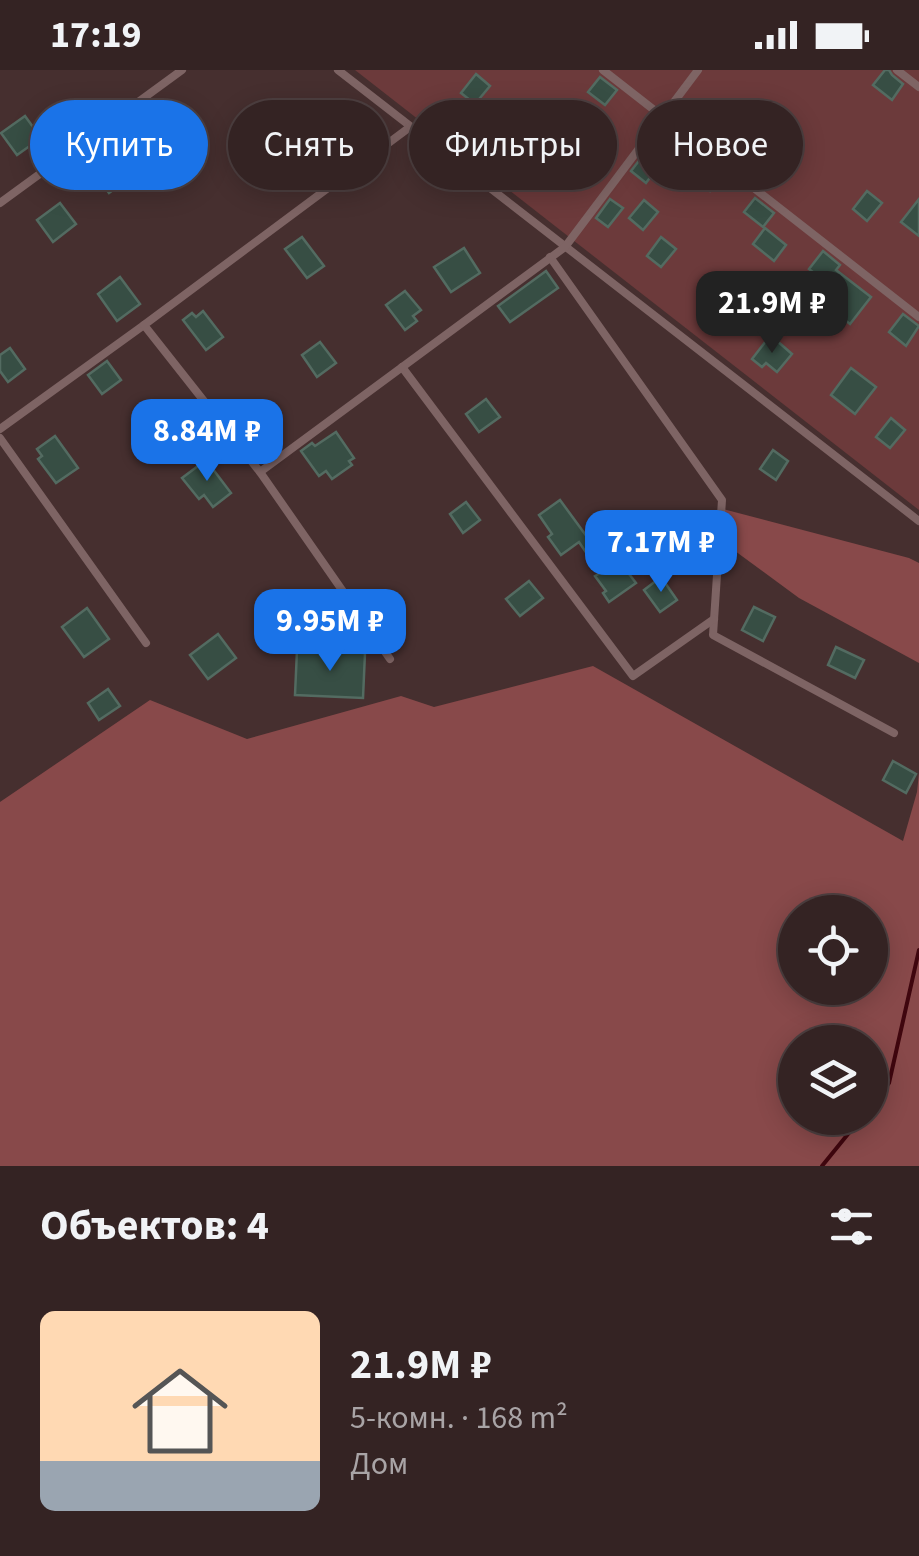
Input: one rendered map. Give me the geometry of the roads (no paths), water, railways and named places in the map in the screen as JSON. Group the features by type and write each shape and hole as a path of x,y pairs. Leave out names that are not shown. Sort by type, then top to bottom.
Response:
{"lane":[{"path":"0,203 182,70"},
{"path":"338,70 409,126"},
{"path":"604,70 642,100"},
{"path":"675,100 698,70"},
{"path":"897,70 919,87"},
{"path":"0,428 409,128"},
{"path":"260,472 565,247 637,150"},
{"path":"491,190 919,521"},
{"path":"757,190 919,317"},
{"path":"550,257 722,500 713,635 894,733"},
{"path":"144,324 260,472 390,659"},
{"path":"402,366 633,676 714,619"},
{"path":"0,438 146,643"}],"waterway":[{"path":"888,1084 919,950"},
{"path":"822,1166 847,1135"}]}
